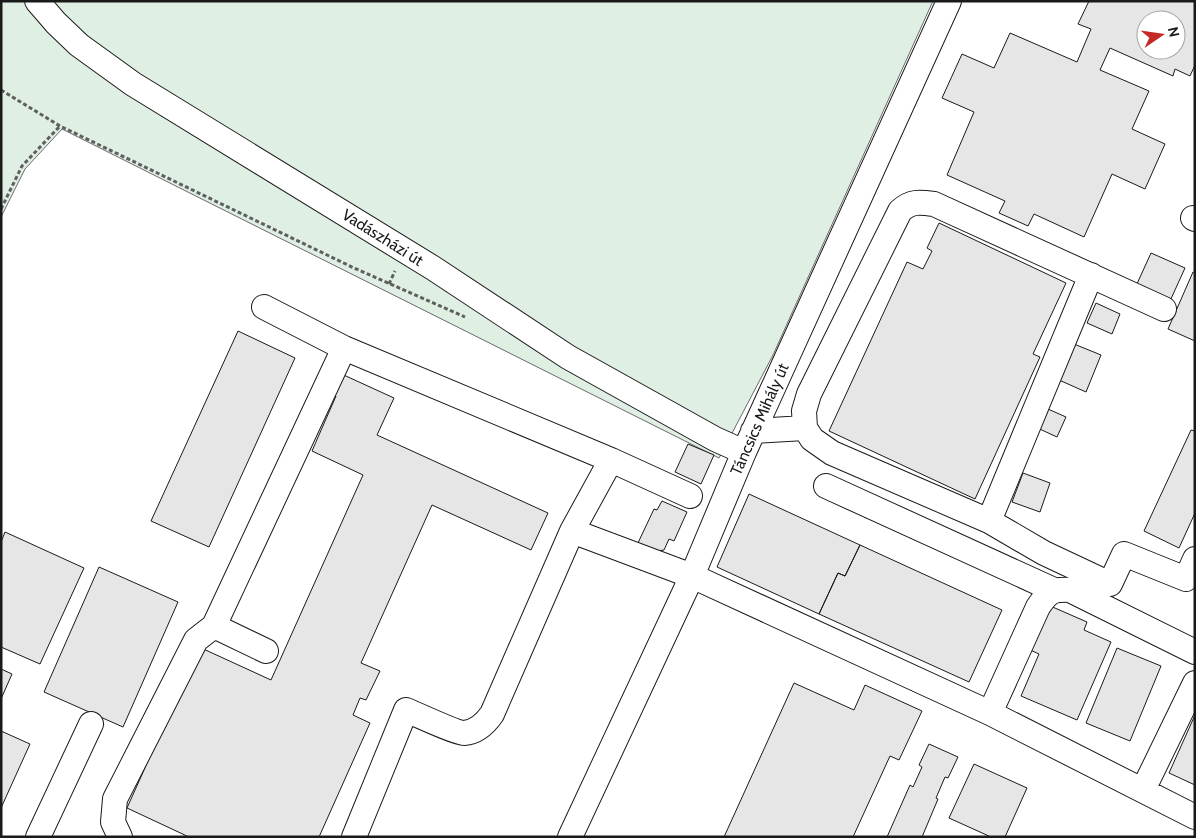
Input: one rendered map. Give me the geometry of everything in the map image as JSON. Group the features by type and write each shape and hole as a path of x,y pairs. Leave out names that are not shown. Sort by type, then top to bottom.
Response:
{"street":[{"name":"Vadászházi út","path":"37,1 56,23 80,45 133,84 433,268 568,357 715,438 749,442"},
{"name":"Táncsics Mihály út","path":"570,837 692,576 749,442 949,1"},
{"path":"1164,309 934,204 918,202 908,204 900,212 809,394 804,411 805,428 812,439 832,453 989,521 1044,554 1110,584 1124,554 1186,579 1195,559"},
{"path":"989,521 1090,276"},
{"path":"264,307 344,348 611,460 690,496"},
{"path":"120,837 113,822 115,799 196,640 214,626 344,348"},
{"path":"749,442 805,428"},
{"path":"354,837 406,710 462,733 481,727 492,714 572,531 611,460"},
{"path":"826,486 1054,590 1070,590 1195,652"},
{"path":"572,531 692,576 990,713 1195,817"},
{"path":"990,713 1038,607 1046,596 1054,590"},
{"path":"214,626 266,651"},
{"path":"1143,790 1195,683"},
{"path":"38,837 91,724"}],"path":[{"path":"1,90 60,126 389,284"},
{"path":"1,209 22,166 60,126"}],"green space":[{"path":"1,1 933,1 773,355 719,458 62,129 25,169 1,217"}],"building":[{"path":"1089,1 1195,1 1195,65 1190,76 1175,69 1173,76 1137,60 1186,60 1186,10 1136,10 1136,60 1110,48 1100,70 1149,91 1132,129 1165,144 1145,189 1112,174 1084,237 1034,214 1028,226 999,213 1005,201 947,175 974,112 942,98 962,54 994,68 1010,33 1077,62 1091,29 1078,24"},
{"path":"939,223 1066,283 1033,354 1040,357 975,499 829,431 907,262 923,269 932,251 927,248"},
{"path":"1151,253 1185,268 1170,301 1136,286"},
{"path":"1193,272 1195,273 1195,341 1168,329"},
{"path":"1096,303 1120,314 1112,334 1087,323"},
{"path":"238,331 295,358 209,547 151,521"},
{"path":"1074,344 1101,355 1086,392 1059,380"},
{"path":"335,371 394,398 377,435 548,513 531,550 432,505 361,663 380,671 366,700 360,698 353,715 370,723 319,837 189,837 127,808 199,647 271,680 363,475 312,451 336,396 326,392"},
{"path":"1039,405 1066,417 1057,437 1031,425"},
{"path":"1191,430 1195,431 1195,513 1179,548 1144,531"},
{"path":"688,444 714,455 701,484 675,472"},
{"path":"1023,473 1050,483 1040,512 1012,502"},
{"path":"749,494 860,545 845,576 838,573 819,614 717,567"},
{"path":"662,501 687,512 674,541 669,539 664,550 651,552 637,545 654,509 657,510"},
{"path":"5,532 84,568 40,664 1,647 1,542"},
{"path":"860,545 1002,610 969,682 819,614 838,573 845,576"},
{"path":"99,567 178,602 123,727 44,692"},
{"path":"1048,605 1087,622 1084,630 1111,642 1077,720 1021,696 1039,654 1028,649"},
{"path":"1117,648 1161,666 1130,741 1086,723"},
{"path":"1,669 12,674 1,699"},
{"path":"794,683 854,710 865,685 922,711 899,760 890,756 853,837 724,837"},
{"path":"1195,715 1195,785 1169,773"},
{"path":"1,731 30,744 1,808"},
{"path":"929,744 958,757 948,778 945,777 922,837 887,837 910,785 913,787 922,767 919,765"},
{"path":"974,764 1027,788 1005,837 991,837 949,818"}]}
